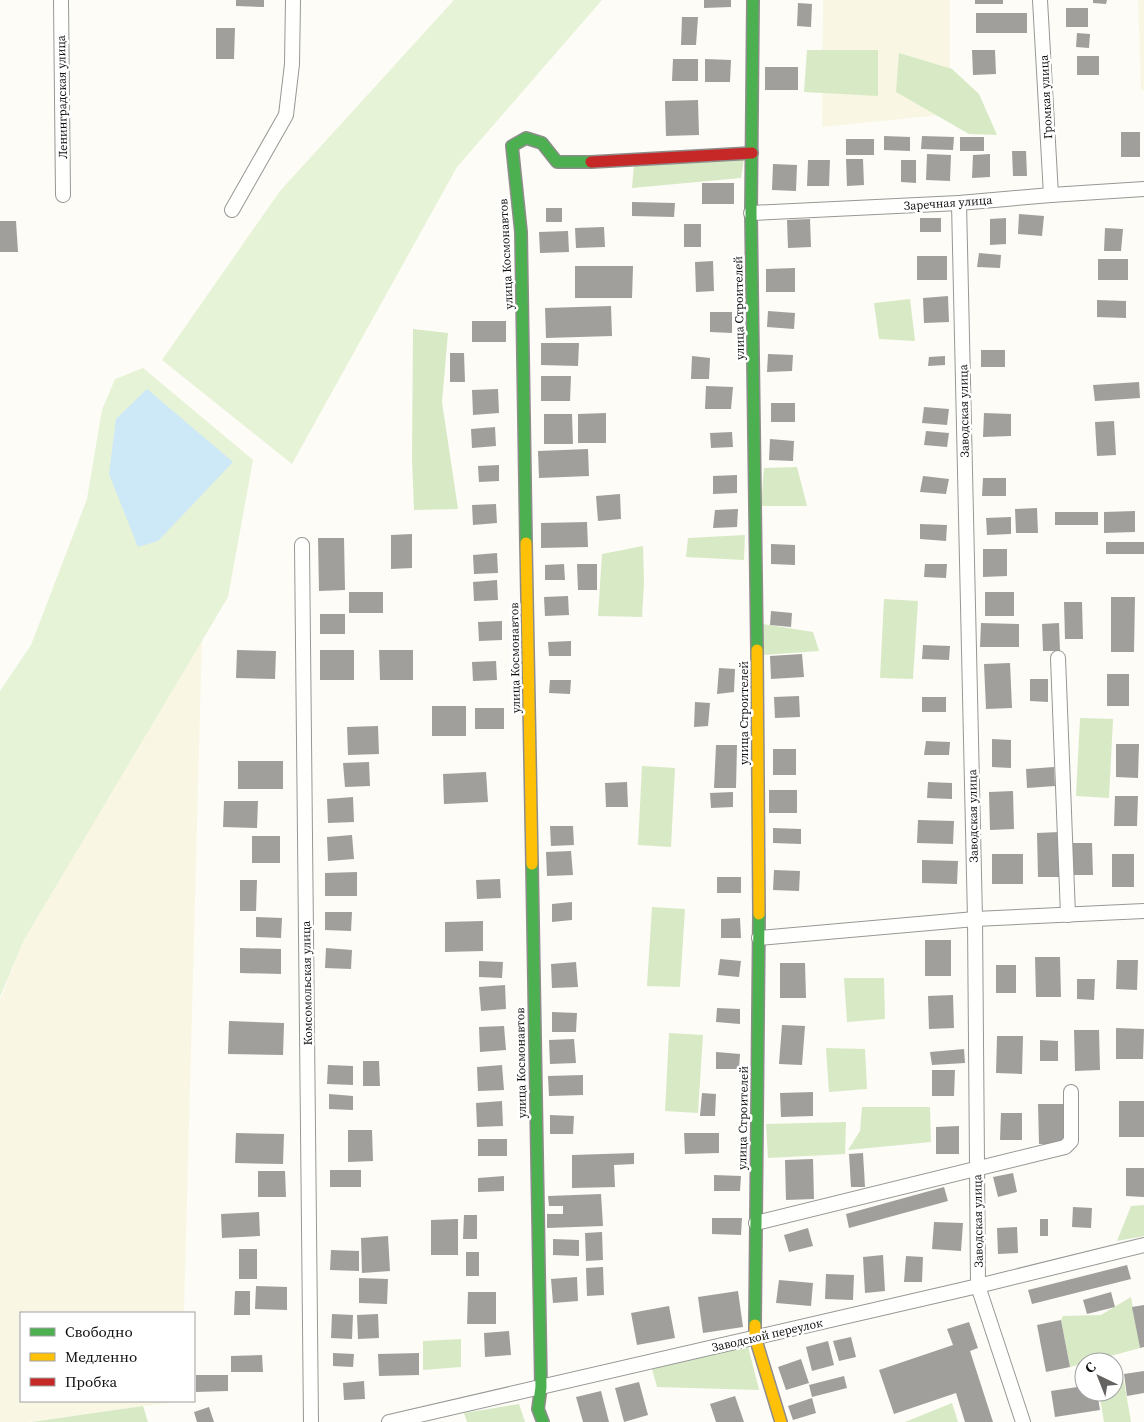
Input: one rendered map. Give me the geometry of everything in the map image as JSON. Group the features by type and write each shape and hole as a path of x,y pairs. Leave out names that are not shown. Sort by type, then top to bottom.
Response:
{"street":[{"name":"Ленинградская улица","path":"61,0 63,195"},
{"path":"232,210 286,115 292,64 293,0"},
{"name":"улица Строителей","path":"754,0 751,213 757,575 759,938 755,1338 781,1422"},
{"name":"Громкая улица","path":"1040,0 1051,195"},
{"name":"улица Космонавтов","path":"542,1422 538,1409 541,1387 521,232 512,146 526,138 542,143 557,162 582,163 752,154"},
{"name":"Заречная улица","path":"751,213 959,204 1051,195 1144,189"},
{"name":"Заводская улица","path":"959,204 975,919 978,1286 1023,1422"},
{"name":"Комсомольская улица","path":"302,545 311,1422"},
{"path":"1058,658 1068,914"},
{"path":"759,938 975,919 1144,911"},
{"path":"756,1223 1065,1147 1071,1141 1071,1092"},
{"name":"Заводской переулок","path":"389,1422 978,1286 1144,1245"}],"shaded area":[{"path":"823,0 950,0 950,114 822,127"},
{"path":"1138,0 1144,0 1144,90 1141,90"},
{"path":"202,640 184,1312 20,1312 20,1402 174,1402 28,1422 0,1422 0,1000 24,940"}],"green space":[{"path":"454,0 602,0 457,167 292,464 162,360 280,191"},
{"path":"807,50 878,50 878,96 804,92"},
{"path":"899,53 952,69 979,94 997,135 969,134 896,92"},
{"path":"744,158 741,178 632,188 634,165"},
{"path":"910,299 915,341 879,339 874,303"},
{"path":"413,329 448,333 442,402 458,509 414,510 412,459"},
{"path":"143,368 253,460 228,597 24,940 0,997 0,691 31,645 87,499 102,410 115,379"},
{"path":"797,467 807,506 761,506 764,468"},
{"path":"745,535 744,560 686,557 688,538"},
{"path":"643,546 644,582 642,617 598,616 602,554"},
{"path":"884,599 918,601 913,679 880,678"},
{"path":"763,624 813,632 819,651 763,655"},
{"path":"1080,718 1113,719 1109,798 1076,796"},
{"path":"642,766 675,768 671,847 638,845"},
{"path":"652,907 685,909 680,987 647,986"},
{"path":"844,978 884,978 885,1019 847,1022"},
{"path":"669,1033 703,1035 698,1113 665,1111"},
{"path":"826,1048 865,1049 867,1089 829,1092"},
{"path":"862,1107 930,1107 931,1142 848,1150 860,1131"},
{"path":"846,1122 845,1154 768,1158 766,1124"},
{"path":"1144,1205 1144,1236 1117,1241 1131,1206"},
{"path":"1131,1297 1140,1348 1124,1352 1074,1352 1074,1366 1070,1367 1061,1320 1063,1316 1101,1315"},
{"path":"461,1339 461,1367 423,1370 423,1341"},
{"path":"748,1346 759,1390 657,1387 652,1369"},
{"path":"1124,1382 1131,1422 1104,1422 1101,1402 1124,1402"},
{"path":"952,1403 958,1422 905,1422"},
{"path":"519,1404 525,1422 467,1422 464,1413"},
{"path":"143,1406 148,1422 31,1422"}],"water":[{"path":"147,389 233,462 158,541 138,547 109,474 116,419"}],"building":[{"path":"236,0 264,0 264,7 236,6"},
{"path":"704,0 731,0 731,7 704,8"},
{"path":"975,0 1003,0 1003,4 975,4"},
{"path":"1093,0 1107,0 1106,4 1093,3"},
{"path":"798,3 812,4 811,27 797,26"},
{"path":"1066,8 1088,8 1088,27 1066,27"},
{"path":"976,13 1027,13 1027,33 976,33"},
{"path":"682,17 698,17 696,45 681,45"},
{"path":"216,28 235,28 234,59 216,59"},
{"path":"1077,33 1090,34 1089,48 1076,47"},
{"path":"972,50 995,50 996,74 973,75"},
{"path":"1077,56 1099,56 1099,75 1077,75"},
{"path":"673,59 698,59 698,81 672,81"},
{"path":"705,59 731,60 730,82 705,82"},
{"path":"765,67 798,67 798,90 765,90"},
{"path":"698,100 699,135 666,136 665,101"},
{"path":"1121,132 1140,132 1140,157 1121,157"},
{"path":"884,136 910,137 910,151 884,150"},
{"path":"922,136 954,137 953,150 921,149"},
{"path":"960,137 984,137 984,151 960,151"},
{"path":"846,139 874,139 874,155 846,155"},
{"path":"1012,151 1026,151 1027,176 1013,176"},
{"path":"927,154 951,155 950,181 926,180"},
{"path":"990,154 990,177 972,178 973,155"},
{"path":"846,159 863,159 864,185 847,186"},
{"path":"808,160 830,160 829,186 807,186"},
{"path":"901,160 916,160 916,183 901,182"},
{"path":"773,164 797,165 796,191 772,190"},
{"path":"702,183 734,183 734,204 702,204"},
{"path":"632,202 675,203 674,217 632,216"},
{"path":"546,208 562,208 562,222 546,222"},
{"path":"1019,214 1044,216 1042,236 1018,234"},
{"path":"920,218 941,218 941,232 920,232"},
{"path":"1006,218 1006,244 990,245 990,219"},
{"path":"810,219 811,247 788,248 787,220"},
{"path":"0,221 16,221 18,252 0,252"},
{"path":"684,224 701,224 701,247 684,247"},
{"path":"604,227 605,247 576,248 575,228"},
{"path":"1105,228 1123,229 1121,251 1104,251"},
{"path":"568,231 569,252 540,253 539,232"},
{"path":"979,253 1001,255 1000,268 977,267"},
{"path":"917,256 947,256 947,280 917,280"},
{"path":"1098,259 1128,259 1128,280 1098,280"},
{"path":"713,261 714,291 696,292 695,262"},
{"path":"575,266 633,266 632,298 575,298"},
{"path":"795,268 795,292 766,292 766,269"},
{"path":"948,296 949,322 924,323 923,298"},
{"path":"1097,300 1126,301 1126,318 1097,317"},
{"path":"611,306 612,336 546,338 545,308"},
{"path":"768,311 795,313 794,329 767,327"},
{"path":"710,312 732,312 732,333 710,332"},
{"path":"472,321 506,321 506,342 472,342"},
{"path":"541,343 579,343 578,366 541,365"},
{"path":"981,350 1005,350 1005,367 981,367"},
{"path":"450,353 464,353 465,382 450,382"},
{"path":"768,354 793,355 792,371 767,372"},
{"path":"692,356 710,358 709,379 691,379"},
{"path":"945,356 945,365 928,366 929,357"},
{"path":"541,376 571,376 570,401 541,401"},
{"path":"1139,382 1140,398 1095,401 1093,385"},
{"path":"706,386 733,387 731,409 705,409"},
{"path":"498,389 499,413 473,415 472,390"},
{"path":"771,403 795,403 795,422 771,422"},
{"path":"924,407 949,409 947,425 922,423"},
{"path":"606,413 606,443 578,443 578,414"},
{"path":"984,413 1011,414 1011,436 983,437"},
{"path":"544,414 572,414 573,444 544,444"},
{"path":"1114,421 1116,455 1097,456 1095,422"},
{"path":"495,427 496,446 472,448 471,429"},
{"path":"926,431 949,433 947,447 924,445"},
{"path":"732,432 733,447 711,448 710,433"},
{"path":"770,439 794,441 793,461 769,460"},
{"path":"588,449 589,476 539,478 538,451"},
{"path":"499,465 499,481 479,482 478,466"},
{"path":"737,475 737,493 713,494 713,476"},
{"path":"923,476 949,479 946,494 920,492"},
{"path":"983,478 1006,478 1006,496 982,496"},
{"path":"620,494 621,519 598,521 596,496"},
{"path":"496,504 497,523 473,525 472,505"},
{"path":"1037,508 1038,533 1016,533 1015,509"},
{"path":"738,509 737,527 713,528 715,510"},
{"path":"1135,511 1135,532 1104,533 1104,512"},
{"path":"1055,512 1098,512 1098,525 1055,525"},
{"path":"1011,517 1011,534 987,535 986,518"},
{"path":"587,522 588,547 541,548 541,523"},
{"path":"920,524 947,525 946,541 920,539"},
{"path":"412,534 412,568 391,569 391,535"},
{"path":"318,538 344,538 345,590 319,591"},
{"path":"1106,542 1144,542 1144,554 1106,554"},
{"path":"771,544 795,545 795,565 771,564"},
{"path":"983,549 1007,549 1007,576 983,577"},
{"path":"497,553 498,573 474,574 473,555"},
{"path":"564,564 565,580 545,580 545,565"},
{"path":"577,564 597,564 597,590 578,590"},
{"path":"925,564 947,564 946,578 924,577"},
{"path":"497,580 498,600 474,601 473,582"},
{"path":"349,592 383,592 383,613 349,613"},
{"path":"985,592 1014,592 1014,616 985,616"},
{"path":"568,596 569,615 545,616 544,597"},
{"path":"1111,597 1135,597 1134,652 1111,652"},
{"path":"1064,602 1082,602 1083,639 1065,639"},
{"path":"771,611 792,613 791,627 770,625"},
{"path":"320,614 345,614 345,634 320,634"},
{"path":"502,621 502,640 479,641 478,622"},
{"path":"981,623 1019,624 1019,647 980,647"},
{"path":"1059,623 1060,651 1043,651 1042,624"},
{"path":"571,641 571,656 549,656 548,642"},
{"path":"923,645 950,646 949,660 922,659"},
{"path":"237,650 276,651 275,679 236,678"},
{"path":"320,650 354,650 354,680 320,680"},
{"path":"379,650 413,650 413,680 380,680"},
{"path":"802,654 804,677 771,679 770,656"},
{"path":"496,661 497,680 473,681 472,662"},
{"path":"1010,663 1012,708 986,709 984,664"},
{"path":"719,668 735,669 734,692 717,694"},
{"path":"1107,674 1129,674 1129,706 1107,706"},
{"path":"1030,679 1048,679 1048,702 1030,701"},
{"path":"550,680 571,680 570,694 549,693"},
{"path":"799,696 800,717 775,718 774,697"},
{"path":"922,697 946,697 946,712 922,712"},
{"path":"695,702 710,703 708,726 694,727"},
{"path":"432,706 466,706 466,736 432,736"},
{"path":"475,708 504,708 504,729 475,729"},
{"path":"378,726 379,754 348,755 347,727"},
{"path":"992,739 1011,740 1011,768 992,767"},
{"path":"926,741 950,742 949,755 924,755"},
{"path":"1116,744 1139,744 1138,778 1116,777"},
{"path":"716,745 737,745 736,788 714,788"},
{"path":"773,749 796,749 796,775 773,775"},
{"path":"238,761 283,761 283,789 238,789"},
{"path":"369,762 370,786 345,787 343,763"},
{"path":"1054,767 1055,786 1027,788 1026,769"},
{"path":"486,772 488,802 444,804 443,774"},
{"path":"627,782 628,807 606,807 605,783"},
{"path":"928,782 952,783 952,799 927,798"},
{"path":"769,790 797,790 797,813 769,813"},
{"path":"1013,791 1014,829 990,830 989,792"},
{"path":"733,792 733,807 711,808 710,793"},
{"path":"1115,796 1138,796 1137,826 1114,826"},
{"path":"353,797 354,822 328,823 327,799"},
{"path":"224,801 258,801 257,828 223,827"},
{"path":"918,820 954,821 953,844 917,843"},
{"path":"550,826 573,826 574,845 551,846"},
{"path":"773,828 801,829 801,844 773,843"},
{"path":"1059,832 1060,877 1038,877 1037,833"},
{"path":"352,835 354,859 328,861 327,837"},
{"path":"252,836 280,836 280,863 252,863"},
{"path":"1071,843 1092,843 1093,875 1071,875"},
{"path":"571,851 573,875 547,876 546,852"},
{"path":"992,854 1023,854 1023,884 992,884"},
{"path":"1112,854 1134,854 1134,887 1112,887"},
{"path":"922,860 958,861 957,884 922,883"},
{"path":"774,870 800,871 799,891 773,890"},
{"path":"357,872 357,896 325,896 325,873"},
{"path":"717,877 741,877 741,893 717,893"},
{"path":"500,879 501,898 477,899 476,880"},
{"path":"240,880 257,880 256,911 240,911"},
{"path":"572,902 572,920 552,922 552,904"},
{"path":"325,912 352,912 351,931 325,930"},
{"path":"256,917 282,918 281,938 256,937"},
{"path":"740,918 741,938 721,938 721,919"},
{"path":"483,921 483,951 445,952 445,922"},
{"path":"925,940 951,940 951,976 925,976"},
{"path":"240,948 281,949 281,974 240,973"},
{"path":"326,948 352,950 351,969 325,968"},
{"path":"1035,957 1060,957 1061,997 1036,997"},
{"path":"720,959 741,961 739,977 718,975"},
{"path":"1117,960 1138,960 1137,990 1116,989"},
{"path":"479,961 503,962 502,978 479,977"},
{"path":"576,962 578,987 552,988 551,964"},
{"path":"780,963 805,963 806,998 780,998"},
{"path":"996,965 1016,965 1016,993 996,993"},
{"path":"1077,979 1095,979 1094,1000 1077,999"},
{"path":"505,985 506,1009 481,1011 479,987"},
{"path":"953,995 954,1028 929,1029 928,996"},
{"path":"717,1008 740,1009 740,1024 716,1022"},
{"path":"552,1012 577,1013 576,1032 552,1032"},
{"path":"229,1021 284,1023 283,1055 228,1054"},
{"path":"782,1025 805,1026 802,1065 779,1064"},
{"path":"504,1026 506,1050 480,1052 479,1027"},
{"path":"1116,1028 1144,1029 1143,1059 1116,1059"},
{"path":"1074,1030 1099,1030 1100,1070 1075,1071"},
{"path":"997,1036 1023,1036 1022,1074 996,1073"},
{"path":"574,1039 576,1063 550,1064 549,1040"},
{"path":"1040,1040 1058,1041 1058,1061 1040,1061"},
{"path":"964,1049 965,1063 932,1065 930,1052"},
{"path":"716,1052 740,1054 739,1069 716,1069"},
{"path":"363,1061 379,1061 380,1086 363,1086"},
{"path":"328,1065 353,1066 353,1085 327,1084"},
{"path":"502,1065 504,1090 478,1091 477,1067"},
{"path":"932,1070 955,1070 954,1096 932,1096"},
{"path":"583,1075 583,1095 549,1096 548,1076"},
{"path":"813,1092 813,1116 781,1117 780,1093"},
{"path":"702,1093 716,1094 715,1116 700,1116"},
{"path":"329,1094 353,1096 353,1110 329,1109"},
{"path":"502,1101 503,1126 477,1127 476,1103"},
{"path":"1119,1101 1144,1101 1144,1137 1119,1137"},
{"path":"1038,1104 1063,1104 1064,1144 1039,1144"},
{"path":"1001,1113 1022,1113 1022,1140 1000,1140"},
{"path":"550,1115 574,1116 573,1134 550,1134"},
{"path":"959,1126 959,1154 936,1154 936,1127"},
{"path":"348,1130 372,1130 373,1161 348,1162"},
{"path":"236,1133 284,1134 283,1164 235,1163"},
{"path":"684,1133 719,1133 719,1153 685,1154"},
{"path":"478,1139 507,1139 507,1156 478,1156"},
{"path":"634,1153 634,1164 614,1165 615,1187 572,1188 572,1155"},
{"path":"863,1153 865,1187 851,1187 849,1154"},
{"path":"813,1159 814,1199 786,1200 785,1160"},
{"path":"1126,1168 1144,1168 1144,1197 1126,1196"},
{"path":"330,1170 361,1170 361,1187 330,1187"},
{"path":"258,1171 285,1171 286,1197 258,1197"},
{"path":"1013,1173 1017,1192 998,1197 993,1177"},
{"path":"714,1175 741,1176 740,1191 714,1191"},
{"path":"504,1176 504,1191 478,1192 478,1178"},
{"path":"944,1187 948,1201 849,1228 846,1214"},
{"path":"601,1194 603,1226 547,1228 547,1214 563,1214 563,1206 549,1206 548,1196"},
{"path":"1073,1207 1092,1208 1091,1228 1072,1227"},
{"path":"259,1212 260,1236 222,1238 221,1214"},
{"path":"464,1215 477,1215 477,1239 463,1239"},
{"path":"712,1218 742,1218 741,1235 712,1234"},
{"path":"458,1219 458,1255 431,1255 431,1220"},
{"path":"1040,1219 1048,1219 1048,1236 1040,1236"},
{"path":"934,1222 963,1223 961,1251 932,1249"},
{"path":"1017,1227 1018,1253 998,1254 997,1228"},
{"path":"808,1228 813,1246 789,1252 784,1235"},
{"path":"602,1232 603,1260 586,1261 585,1233"},
{"path":"388,1236 390,1271 362,1273 361,1238"},
{"path":"553,1239 579,1240 579,1256 553,1255"},
{"path":"239,1249 257,1249 257,1279 239,1279"},
{"path":"331,1250 359,1251 359,1271 330,1270"},
{"path":"466,1252 479,1252 479,1276 466,1276"},
{"path":"883,1255 885,1291 865,1293 863,1257"},
{"path":"906,1256 923,1257 922,1282 904,1282"},
{"path":"1127,1265 1131,1279 1032,1304 1028,1290"},
{"path":"603,1267 604,1295 587,1296 586,1268"},
{"path":"826,1274 854,1275 853,1300 825,1299"},
{"path":"577,1277 578,1301 553,1303 551,1279"},
{"path":"359,1278 388,1279 387,1304 359,1303"},
{"path":"779,1280 813,1283 811,1306 776,1303"},
{"path":"256,1286 287,1287 287,1310 255,1309"},
{"path":"235,1291 250,1291 250,1315 234,1315"},
{"path":"738,1291 743,1327 703,1333 698,1297"},
{"path":"468,1292 496,1292 496,1324 467,1324"},
{"path":"1111,1292 1115,1307 1087,1314 1083,1300"},
{"path":"1144,1305 1144,1347 1140,1348 1132,1307"},
{"path":"669,1306 675,1338 637,1345 631,1313"},
{"path":"332,1314 353,1315 352,1339 331,1338"},
{"path":"378,1314 379,1338 358,1339 357,1315"},
{"path":"1061,1320 1070,1367 1046,1372 1037,1325"},
{"path":"969,1322 978,1348 970,1351 993,1422 965,1422 956,1393 894,1414 879,1370 953,1345 947,1329"},
{"path":"509,1331 511,1355 485,1357 484,1333"},
{"path":"851,1337 856,1357 839,1361 833,1341"},
{"path":"828,1341 834,1365 812,1371 806,1347"},
{"path":"333,1353 354,1354 353,1367 333,1366"},
{"path":"419,1353 419,1375 379,1376 378,1354"},
{"path":"262,1355 263,1372 231,1372 231,1356"},
{"path":"801,1359 809,1383 786,1390 778,1367"},
{"path":"1144,1371 1144,1393 1127,1396 1124,1374"},
{"path":"196,1375 228,1375 228,1391 196,1392"},
{"path":"844,1376 847,1388 812,1397 809,1385"},
{"path":"364,1381 365,1399 344,1400 343,1383"},
{"path":"639,1382 648,1415 624,1422 615,1388"},
{"path":"1074,1388 1074,1402 1099,1402 1100,1410 1055,1417 1051,1391"},
{"path":"601,1391 609,1422 583,1422 576,1397"},
{"path":"735,1396 744,1422 716,1422 710,1404"},
{"path":"812,1398 816,1413 793,1420 788,1406"},
{"path":"209,1407 214,1422 197,1422 194,1412"}],"traffic: fast":[{"path":"753,0 751,213 757,650"},
{"path":"526,543 521,232 512,146 526,138 542,143 557,162 591,162"},
{"path":"532,864 541,1387 538,1409 543,1422"},
{"path":"755,1325 759,914"}],"traffic: slow":[{"path":"526,543 532,864"},
{"path":"757,650 759,914"},
{"path":"755,1325 755,1337 781,1422"}],"traffic: jam":[{"path":"591,162 752,153"}]}
